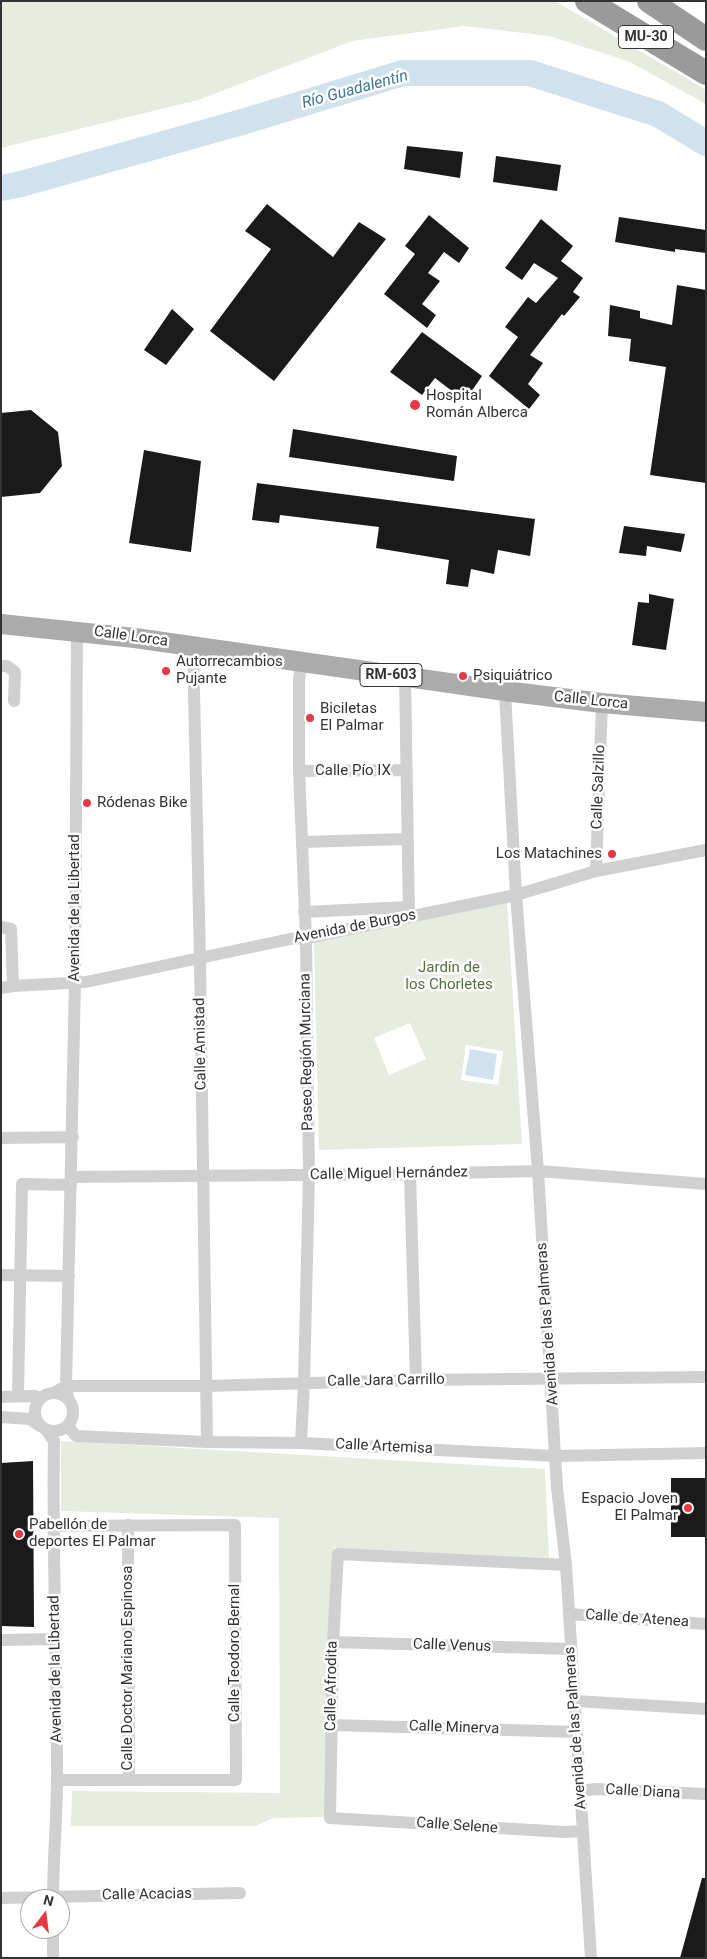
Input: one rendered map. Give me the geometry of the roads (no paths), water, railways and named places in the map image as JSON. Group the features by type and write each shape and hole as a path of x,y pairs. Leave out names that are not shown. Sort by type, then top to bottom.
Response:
{"highway":[{"name":"MU-30","path":"587,1 706,73"},
{"name":"MU-30","path":"649,1 706,39"}],"main road":[{"name":"Calle Lorca","path":"1,624 77,630 505,691 602,703 706,712"}],"street":[{"name":"Avenida de la Libertad","path":"67,1392 73,1137 77,630"},
{"name":"Calle Amistad","path":"193,646 207,1442"},
{"name":"Paseo Región Murciana","path":"301,662 299,680 299,771 306,938 309,1175 301,1442"},
{"path":"1,666 7,666 15,672 14,701"},
{"path":"304,912 408,912 405,677"},
{"name":"Avenida de las Palmeras","path":"505,691 516,895 538,1170 557,1488 566,1565 591,1958"},
{"name":"Calle Salzillo","path":"596,871 602,703"},
{"name":"Calle Pío IX","path":"299,771 407,770"},
{"path":"302,842 406,839"},
{"name":"Avenida de Burgos","path":"7,987 86,982 200,960 290,939 306,938 408,912 516,895 596,871 706,850"},
{"path":"1,926 11,929 6,954 7,987"},
{"path":"1,1138 73,1137"},
{"name":"Calle Miguel Hernández","path":"71,1181 538,1170 706,1184"},
{"path":"410,1174 416,1380"},
{"path":"18,1396 22,1184 71,1181"},
{"path":"1,1275 69,1276"},
{"name":"Calle Jara Carrillo","path":"67,1392 416,1380 706,1377"},
{"path":"1,1418 30,1419 47,1433 65,1428 72,1420 74,1412 67,1392 47,1394 40,1398 34,1412 36,1420 47,1433"},
{"path":"1,1396 35,1396 40,1398"},
{"name":"Calle Artemisa","path":"65,1428 76,1436 207,1442 301,1442 556,1456 706,1453"},
{"name":"Avenida de la Libertad","path":"47,1433 53,1526 58,1780 53,1889"},
{"path":"53,1526 128,1525"},
{"name":"Calle Teodoro Bernal","path":"128,1525 235,1525 236,1780 129,1780"},
{"name":"Calle Doctor Mariano Espinosa","path":"128,1525 129,1780"},
{"name":"Calle Afrodita","path":"330,1818 333,1642 338,1554 566,1565"},
{"name":"Calle de Atenea","path":"569,1614 706,1624"},
{"path":"1,1640 56,1639"},
{"name":"Calle Venus","path":"333,1642 571,1648"},
{"path":"574,1701 706,1709"},
{"name":"Calle Minerva","path":"332,1725 577,1732"},
{"path":"58,1780 129,1780"},
{"name":"Calle Diana","path":"580,1790 706,1794"},
{"name":"Calle Selene","path":"330,1818 565,1832 583,1831"},
{"name":"Calle Acacias","path":"70,1897 240,1894"},
{"name":"Calle Acacias","path":"1,1898 20,1898"},
{"path":"53,1939 53,1958"}],"water":[{"path":"470,1049 497,1054 493,1080 465,1075"}],"waterway":[{"name":"Río Guadalentín","path":"1,188 242,122 403,73 530,73 658,114 706,143"}],"place":[{"name":"Hospital Román Alberca","path":"415,405"},
{"name":"Autorrecambios Pujante","path":"166,671"},
{"name":"Psiquiátrico","path":"463,676"},
{"name":"Biciletas El Palmar","path":"310,718"},
{"name":"Ródenas Bike","path":"87,803"},
{"name":"Los Matachines","path":"612,854"},
{"name":"Espacio Joven El Palmar","path":"688,1508"},
{"name":"Pabellón de deportes El Palmar","path":"19,1534"}],"park label":[{"name":"Jardín de los Chorletes","path":"449,976"}]}
